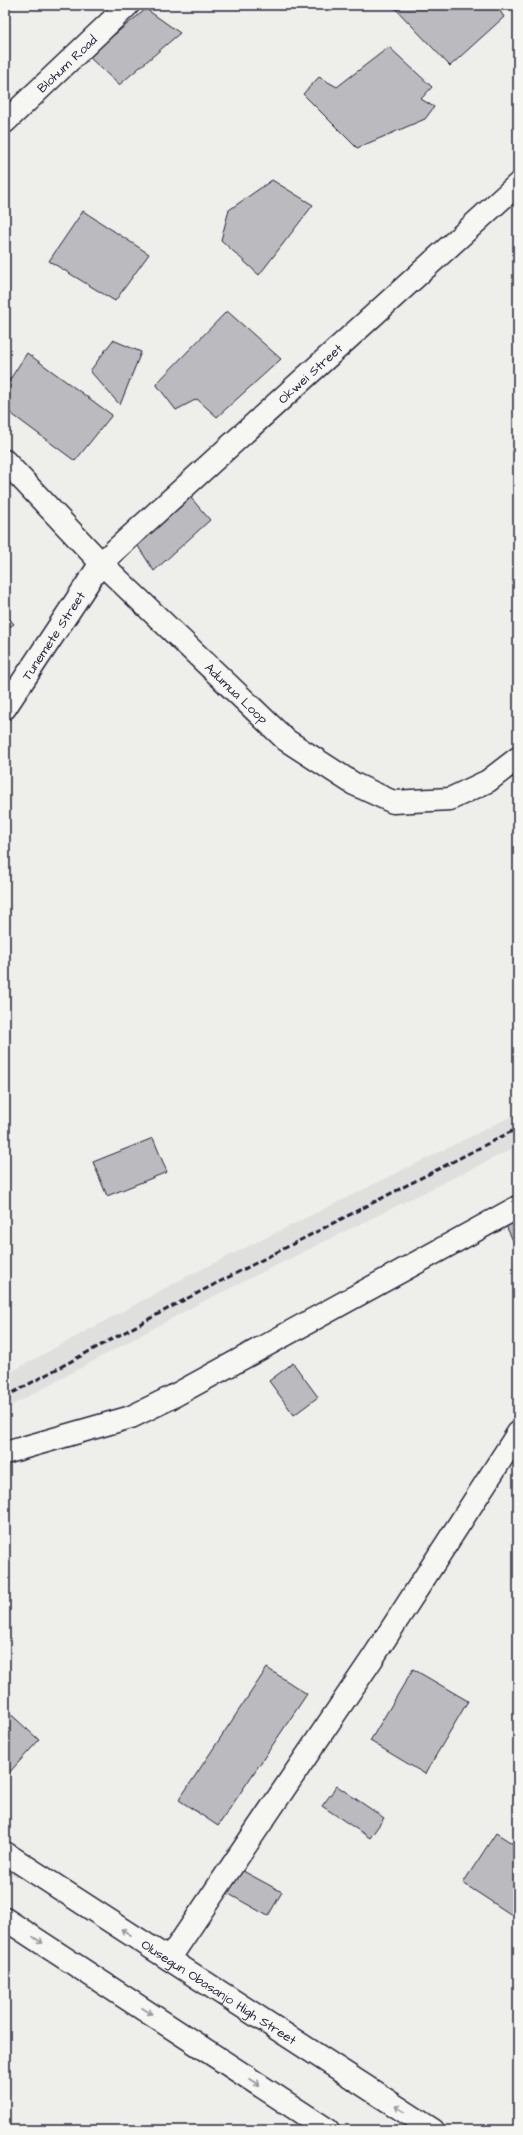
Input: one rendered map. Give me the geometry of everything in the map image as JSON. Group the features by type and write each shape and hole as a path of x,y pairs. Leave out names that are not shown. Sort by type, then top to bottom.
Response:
{"street":[{"name":"Blohum Road","path":"5,122 128,5"},
{"name":"Okwei Street","path":"101,563 518,184"},
{"name":"Adumua Loop","path":"5,461 101,563 286,740 354,784 392,802 450,799 488,781 518,758"},
{"name":"Tunemete Street","path":"5,708 101,563"},
{"path":"5,1453 131,1417 170,1398 518,1207"},
{"path":"168,1959 372,1659 518,1433"},
{"name":"Olusegun Obasanjo High Street","path":"5,1853 433,2130"},
{"path":"5,1919 328,2130"}],"shaded area":[{"path":"518,1113 518,1146 200,1303 5,1409 5,1375 186,1277"}],"building":[{"path":"392,5 496,5 504,17 450,66"},
{"path":"146,9 180,33 119,85 88,56"},
{"path":"389,47 432,87 421,99 434,107 425,119 357,148 303,94 319,77 337,87"},
{"path":"272,180 313,205 259,275 221,240 229,210"},
{"path":"83,211 149,254 115,301 49,261"},
{"path":"227,311 281,359 217,417 197,399 176,410 156,384"},
{"path":"113,340 141,352 120,405 90,371"},
{"path":"27,353 112,415 75,461 5,409 5,387"},
{"path":"185,491 210,520 154,571 134,540"},
{"path":"5,614 14,624 5,630"},
{"path":"153,1138 167,1172 107,1196 93,1162"},
{"path":"518,1219 518,1251 506,1226"},
{"path":"293,1363 318,1397 294,1415 269,1381"},
{"path":"267,1668 307,1694 218,1826 179,1800"},
{"path":"413,1669 468,1701 425,1774 370,1741"},
{"path":"5,1709 39,1740 6,1776 5,1775"},
{"path":"337,1786 384,1818 370,1838 322,1806"},
{"path":"496,1833 518,1847 518,1919 463,1883"},
{"path":"232,1865 282,1892 268,1916 220,1889"}],"railway":[{"path":"5,1397 186,1299 518,1128"}]}
